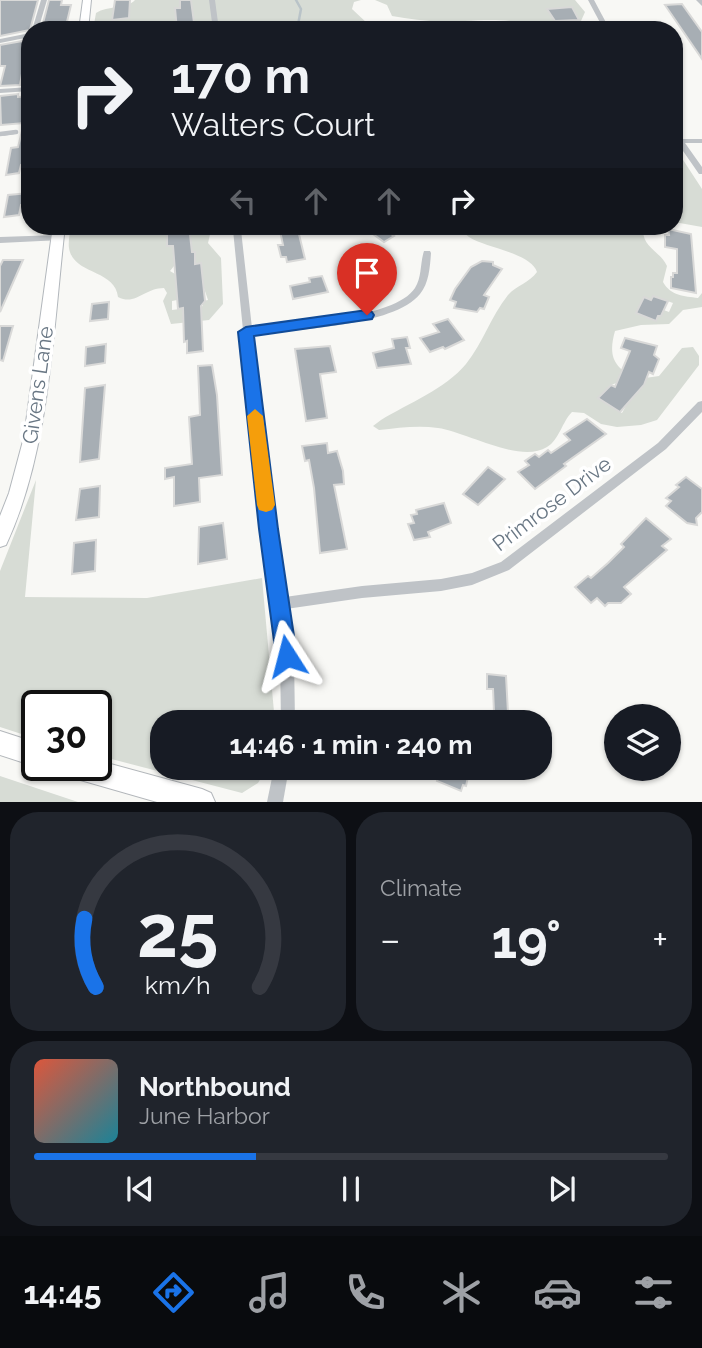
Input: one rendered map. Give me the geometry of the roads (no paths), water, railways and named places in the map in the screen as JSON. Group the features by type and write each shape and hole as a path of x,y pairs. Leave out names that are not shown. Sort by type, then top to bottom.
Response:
{"main road":[{"path":"0,743 21,750"},
{"path":"112,777 202,802"}],"street":[{"path":"38,21 44,0"},
{"path":"84,21 87,0"},
{"path":"212,0 215,21"},
{"path":"591,0 602,21"},
{"path":"699,0 702,5"},
{"path":"0,41 21,37"},
{"path":"0,91 21,90"},
{"path":"683,141 702,141"},
{"path":"683,145 702,172"},
{"path":"0,240 37,235"},
{"name":"Givens Lane","path":"0,540 18,493 32,437 59,235"},
{"path":"237,235 246,332 289,685 288,710"},
{"path":"246,332 388,311 410,299 421,285 426,271 427,253"},
{"name":"Primrose Drive","path":"279,604 362,592 441,585 472,579 505,566 662,446 702,405"},
{"path":"275,802 280,780"}],"lane":[{"path":"0,134 16,132"}],"waterway":[{"path":"296,0 301,9 299,21"}]}
